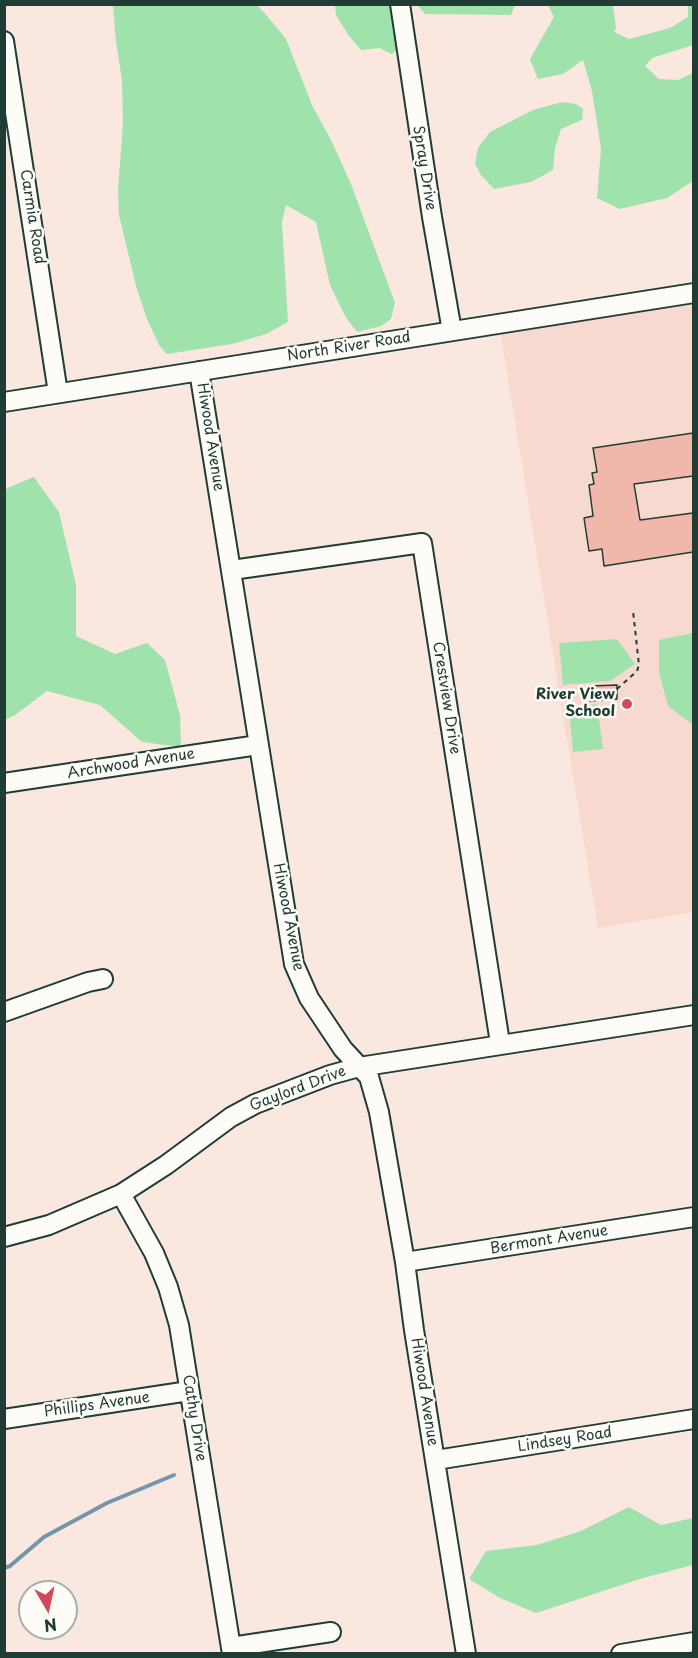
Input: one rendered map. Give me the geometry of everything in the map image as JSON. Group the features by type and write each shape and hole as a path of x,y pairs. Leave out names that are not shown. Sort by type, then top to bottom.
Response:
{"street":[{"name":"Spray Drive","path":"400,4 432,217 452,331"},
{"name":"Carmia Road","path":"4,41 58,393"},
{"name":"North River Road","path":"4,402 693,293"},
{"name":"Hiwood Avenue","path":"199,371 294,964 309,998 343,1049 369,1077 379,1112 405,1262 465,1653"},
{"name":"Crestview Drive","path":"232,570 422,543 500,1043"},
{"name":"Archwood Avenue","path":"4,783 258,745"},
{"path":"4,1012 88,982 103,979"},
{"name":"Gaylord Drive","path":"4,1237 49,1226 121,1194 166,1165 231,1117 255,1104 330,1075 359,1067 500,1043 693,1015"},
{"name":"Cathy Drive","path":"121,1194 154,1253 168,1287 179,1325 231,1650"},
{"name":"Bermont Avenue","path":"405,1262 693,1217"},
{"name":"Phillips Avenue","path":"4,1419 189,1391"},
{"name":"Lindsey Road","path":"436,1460 693,1419"},
{"path":"231,1650 331,1632"},
{"path":"621,1653 693,1642"}],"path":[{"path":"617,689 637,672 639,665 633,611"}],"shaded area":[{"name":"River View School","path":"693,293 693,912 598,928 499,324"}],"green space":[{"path":"113,4 257,5 267,16 286,39 312,105 351,184 395,303 391,319 381,326 357,332 345,316 330,285 316,222 286,205 282,222 288,322 266,334 232,344 167,354 159,345 136,286 119,215 118,190 123,123 122,80"},
{"path":"335,5 394,5 398,50 391,54 380,48 361,50 336,15"},
{"path":"417,5 515,5 511,15 425,14"},
{"path":"548,5 613,5 616,28 614,32 629,39 670,28 688,17 688,5 693,5 693,45 652,58 645,66 659,79 678,80 693,73 693,181 667,198 620,209 597,198 601,149 592,91 583,60 563,74 538,79 530,59 554,17"},
{"path":"562,102 576,104 583,109 582,120 561,129 555,148 553,170 531,182 494,189 481,175 475,164 478,148 490,132 533,110"},
{"path":"34,477 59,512 76,585 76,636 115,654 147,643 165,660 180,715 181,747 142,742 100,705 47,691 5,720 5,494 7,488"},
{"path":"694,633 693,725 668,706 659,673 659,640"},
{"path":"617,639 635,664 610,681 563,685 559,643"},
{"path":"597,704 603,749 573,752 569,710"},
{"path":"629,1507 661,1525 693,1518 693,1565 643,1578 536,1613 500,1598 469,1579 486,1551 537,1545 581,1531"}],"building":[{"path":"693,433 693,476 634,484 640,520 693,513 693,552 604,566 602,549 589,551 584,518 593,516 589,485 594,484 592,473 597,472 593,448"},
{"path":"617,685 617,699 590,701 590,686"}],"waterway":[{"path":"4,1568 10,1566 44,1537 107,1503 174,1475"}],"place":[{"name":"River View School","path":"627,704"}]}
